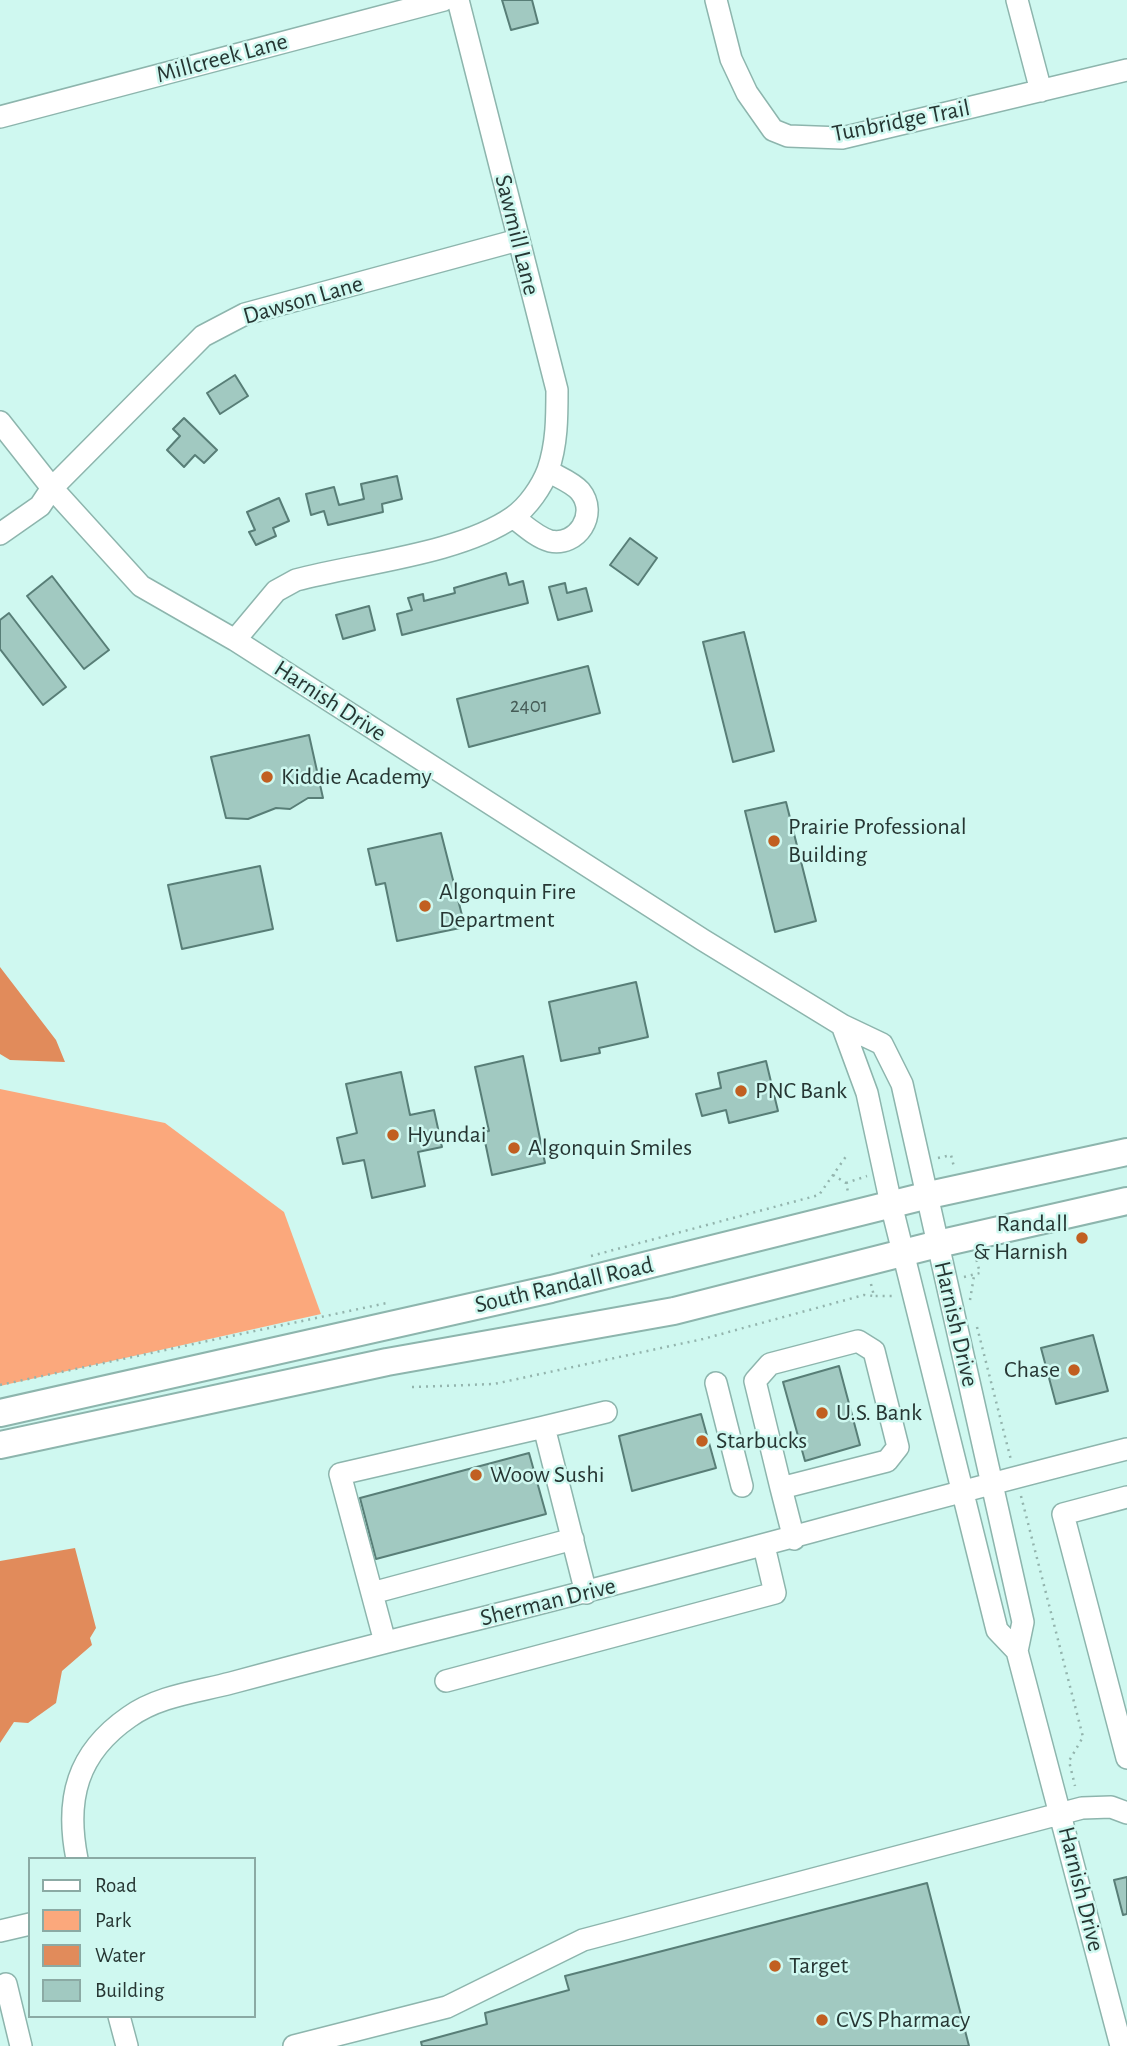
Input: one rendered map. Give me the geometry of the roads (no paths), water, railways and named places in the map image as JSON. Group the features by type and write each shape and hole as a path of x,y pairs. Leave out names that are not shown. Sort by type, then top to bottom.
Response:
{"main road":[{"name":"South Randall Road","path":"0,1413 551,1289 891,1204 1127,1152"},
{"name":"South Randall Road","path":"0,1445 387,1362 674,1311 938,1244 1127,1201"}],"street":[{"name":"Millcreek Lane","path":"0,117 444,0"},
{"name":"Sawmill Lane","path":"234,640 276,592 296,580 477,536 513,517 534,495 548,471 557,433 557,390 458,0"},
{"name":"Tunbridge Trail","path":"716,0 730,59 747,93 773,131 788,136 842,138 1127,69"},
{"path":"1017,0 1041,91"},
{"name":"Dawson Lane","path":"0,534 40,506 52,488 202,336 245,314 518,240"},
{"name":"Harnish Drive","path":"0,422 52,488 141,586 234,640 703,940 842,1025 882,1044 893,1061 902,1084 929,1195 1023,1622 1017,1651 1121,2046"},
{"path":"513,517 543,539 553,542 564,541 581,530 588,510 585,500 572,484 548,471"},
{"name":"Harnish Drive","path":"842,1025 867,1093 891,1204 997,1630 1017,1651"},
{"path":"781,1488 887,1461 898,1447 874,1351 858,1340 770,1364 755,1381 781,1488 794,1539"},
{"path":"716,1383 741,1486"},
{"path":"385,1642 340,1474 606,1412"},
{"path":"544,1427 586,1592"},
{"name":"Sherman Drive","path":"77,1857 71,1817 81,1772 104,1738 131,1716 165,1699 794,1539 992,1483 1127,1449"},
{"path":"1127,1497 1063,1514 1127,1758"},
{"path":"372,1593 573,1539"},
{"path":"446,1681 775,1593 764,1546"},
{"path":"294,2046 447,2007 583,1940 1061,1813 1099,1806 1127,1813"},
{"path":"0,1931 28,1924"},
{"path":"5,1984 21,2046"},
{"path":"120,2018 127,2046"}],"water":[{"path":"0,967 56,1040 65,1062 10,1060 0,1054"},
{"path":"75,1548 96,1628 90,1638 92,1645 62,1671 56,1703 28,1723 14,1722 0,1743 0,1561"}],"place":[{"name":"Kiddie Academy","path":"267,777"},
{"name":"Prairie Professional Building","path":"774,841"},
{"name":"Algonquin Fire Department","path":"425,906"},
{"name":"PNC Bank","path":"741,1091"},
{"name":"Hyundai","path":"393,1135"},
{"name":"Algonquin Smiles","path":"514,1148"},
{"name":"Randall & Harnish","path":"1082,1238"},
{"name":"Chase","path":"1074,1370"},
{"name":"U.S. Bank","path":"822,1413"},
{"name":"Starbucks","path":"702,1441"},
{"name":"Woow Sushi","path":"476,1475"},
{"name":"Target","path":"775,1966"},
{"name":"CVS Pharmacy","path":"822,2020"}]}
